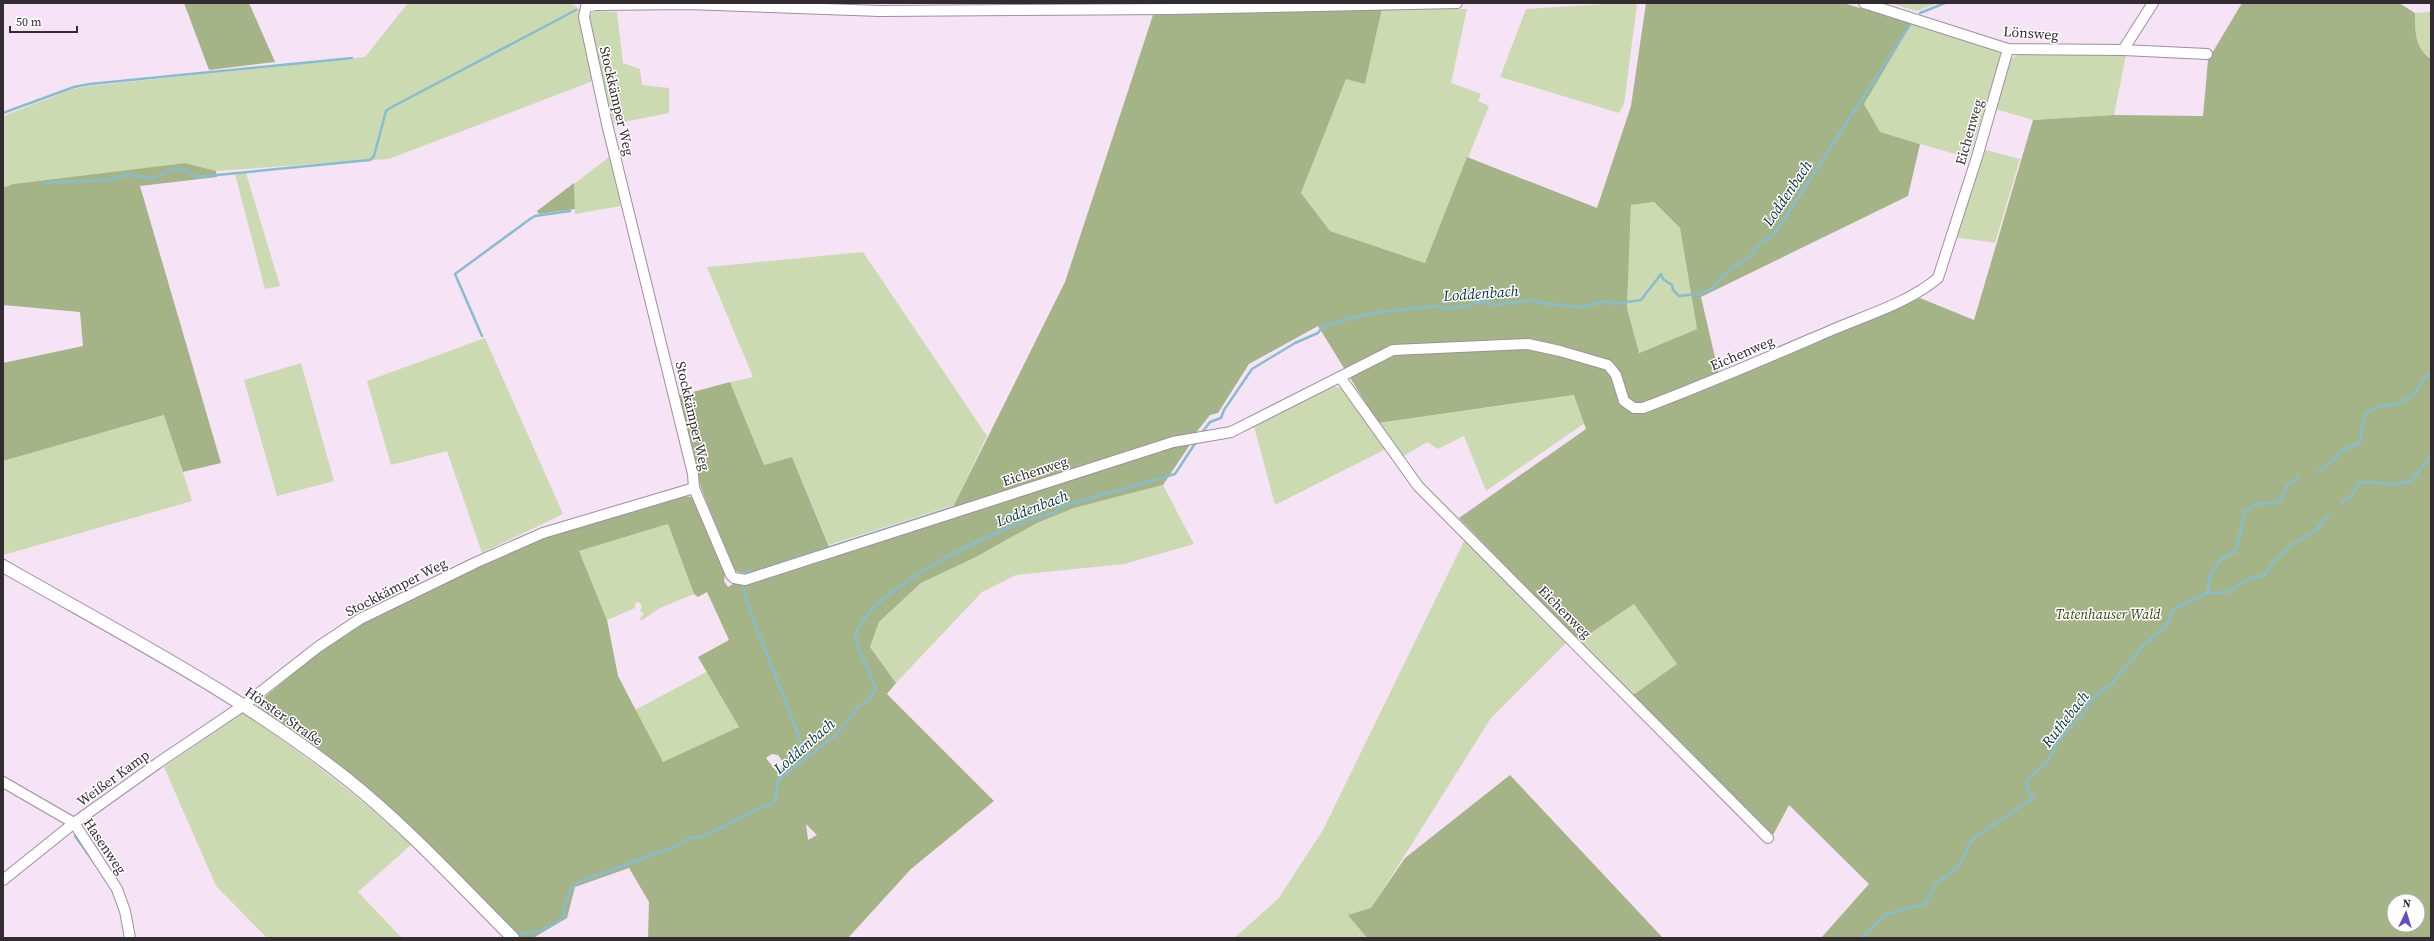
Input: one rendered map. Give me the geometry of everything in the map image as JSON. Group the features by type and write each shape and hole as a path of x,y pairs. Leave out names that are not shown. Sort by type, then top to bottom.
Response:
{"street":[{"path":"688,3 880,11 1457,3"},
{"name":"Stockkämper Weg","path":"244,705 318,647 348,627 419,589 543,533 694,488 693,474 607,124 584,17 586,7 595,4 688,3"},
{"name":"Lönsweg","path":"1864,3 2008,49 2123,50 2207,54"},
{"path":"2123,50 2153,3"},
{"name":"Eichenweg","path":"694,488 734,578 745,580 1173,442 1231,432 1393,350 1528,344 1560,351 1608,365 1616,375 1624,401 1634,408 1643,408 1891,305 1926,288 1938,278 1977,157 2008,49"},
{"name":"Eichenweg","path":"1340,377 1418,486 1768,838"},
{"name":"Hörster Straße","path":"3,566 244,705 346,778 382,807 513,938"},
{"name":"Weißer Kamp","path":"3,880 74,824 158,762 244,705"},
{"name":"Hasenweg","path":"3,782 74,824 118,889 125,911 130,938"}],"green space":[{"path":"184,3 249,3 275,62 209,70"},
{"path":"408,3 571,3 579,9 593,81 389,159 216,171 185,163 13,184 3,188 3,116 73,89 90,86 365,57"},
{"path":"1634,3 1637,5 1624,104 1619,113 1500,77 1526,9"},
{"name":"Tatenhauser Wald","path":"1646,3 1843,3 1912,23 1864,104 1880,132 1920,144 1908,196 1701,297 1721,383 1920,298 1974,320 2033,120 2114,115 2203,116 2208,60 2242,3 2399,3 2415,13 2415,27 2419,45 2431,59 2431,938 1821,938 1869,884 1789,805 1773,835 1633,695 1677,664 1634,604 1579,641 1459,518 1586,429 1574,395 1378,423 1318,326 1249,364 1218,413 1210,415 1195,434 1163,440 956,509 954,505 1065,282 1153,15 1382,9 1365,84 1346,79 1301,193 1330,231 1425,263 1467,157 1597,208 1631,106","holes":["1654,202 1680,228 1697,329 1639,353 1627,308 1631,205"]},
{"path":"1889,3 1938,3 1917,11"},
{"path":"1382,9 1467,9 1451,83 1481,94 1478,101 1489,106 1425,263 1330,231 1301,193 1346,78 1365,84"},
{"path":"594,11 617,12 623,63 640,69 642,85 669,88 669,113 614,124 588,19"},
{"path":"2431,12 2431,59 2422,50 2417,39 2415,13"},
{"path":"1912,23 1994,47 2001,55 1969,158 1879,132 1864,104"},
{"path":"2022,53 2126,55 2114,115 2033,120 1995,109 2008,60"},
{"path":"1982,149 2020,159 1995,243 1954,237"},
{"path":"609,157 621,206 575,214 574,184"},
{"path":"185,163 216,171 217,177 140,186 221,463 183,472 164,415 3,461 3,363 83,346 80,312 3,305 3,188 13,184"},
{"path":"246,173 280,286 265,289 235,174"},
{"path":"574,183 575,209 539,214 537,211"},
{"path":"1654,202 1680,228 1697,329 1638,353 1627,308 1631,205"},
{"path":"863,252 987,436 954,505 829,545 792,457 764,465 730,382 753,377 707,267"},
{"path":"485,338 563,514 482,553 447,451 391,465 367,381"},
{"path":"301,363 334,481 277,496 244,380"},
{"path":"730,382 764,465 792,457 830,549 748,574 737,572 733,567 701,488 678,396"},
{"path":"1332,385 1342,389 1386,449 1275,505 1254,426"},
{"path":"1575,395 1585,423 1486,491 1464,436 1438,449 1427,442 1402,457 1378,423"},
{"path":"165,415 192,501 3,555 3,461"},
{"path":"1191,443 1163,485 1074,508 1037,523 976,557 921,583 879,622 870,647 896,683 887,694 994,801 911,869 848,938 648,938 649,902 629,868 575,887 567,918 533,938 519,938 381,800 258,706 259,702 320,651 363,622 541,538 684,496 691,497 697,503 725,574 724,581 728,587 733,584 743,584 1173,446","holes":["668,524 694,594 698,597 707,592 729,640 698,657 739,727 663,762 618,676 607,620 579,551","772,754 778,755 783,762 781,768 776,771 766,758","806,824 817,835 808,840"]},
{"path":"1163,485 1194,544 1124,564 1016,575 982,592 896,683 870,647 879,622 921,583 976,557 1037,523 1074,508"},
{"path":"668,524 694,594 660,608 641,621 640,618 644,614 640,610 642,607 640,603 636,602 635,608 607,620 579,551"},
{"path":"1466,537 1568,641 1491,718 1371,909 1349,915 1367,938 1234,938 1278,899 1323,830"},
{"path":"1634,604 1677,664 1633,695 1579,641"},
{"path":"708,671 739,727 663,763 635,710"},
{"path":"244,712 309,759 351,792 411,845 358,892 401,937 400,938 267,938 216,886 164,767"},
{"path":"1510,775 1663,938 1367,938 1348,915 1371,908 1405,858"}],"waterway":[{"name":"Loddenbach","path":"1920,13 1945,3"},
{"path":"44,183 105,180 127,175 154,178 170,170 184,169 196,177 370,160 374,156 386,111 390,108 576,10"},
{"name":"Loddenbach","path":"1201,434 1210,422 1221,418 1224,410 1252,369 1295,343 1318,333 1323,326 1372,313 1435,306 1446,309 1465,307 1478,302 1486,302 1494,305 1534,300 1541,303 1580,307 1608,301 1613,304 1641,300 1661,274 1663,279 1672,285 1673,290 1679,296 1698,294 1713,288 1724,274 1751,256 1756,247 1776,232 1911,23"},
{"path":"3,113 74,87 90,84 352,58"},
{"path":"482,336 455,274 535,216 570,211"},
{"path":"2318,472 2334,460 2342,451 2360,443 2363,419 2368,412 2380,406 2398,404 2416,393 2424,379 2431,372"},
{"name":"Loddenbach","path":"518,934 541,931 564,917 565,904 572,887 581,881 669,849 690,838 701,837 717,829 725,827 747,814 772,804 776,798 778,780 837,734 859,706 867,701 876,689 855,639 864,620 883,600 909,580 941,560 974,543 1035,518 1056,512 1059,507 1175,474 1196,442"},
{"name":"Ruthebach","path":"2342,503 2352,495 2360,482 2398,484 2411,481 2431,456"},
{"path":"2208,593 2208,586 2214,568 2228,555 2235,552 2245,511 2257,504 2277,502 2281,499 2287,486 2299,477"},
{"path":"746,572 756,571 954,507"},
{"name":"Ruthebach","path":"1861,938 1887,914 1925,904 1936,884 1959,866 1969,844 1976,837 2033,798 2026,787 2029,778 2048,761 2059,740 2084,713 2089,702 2112,683 2143,646 2166,625 2173,609 2208,593 2228,592 2252,577 2264,576 2274,561 2293,544 2315,531 2329,514"},
{"path":"3,559 16,567"},
{"path":"744,586 746,600 807,757"},
{"path":"229,690 238,695"},
{"path":"258,707 269,715"},
{"path":"369,790 375,794"},
{"path":"75,836 98,868"}]}
